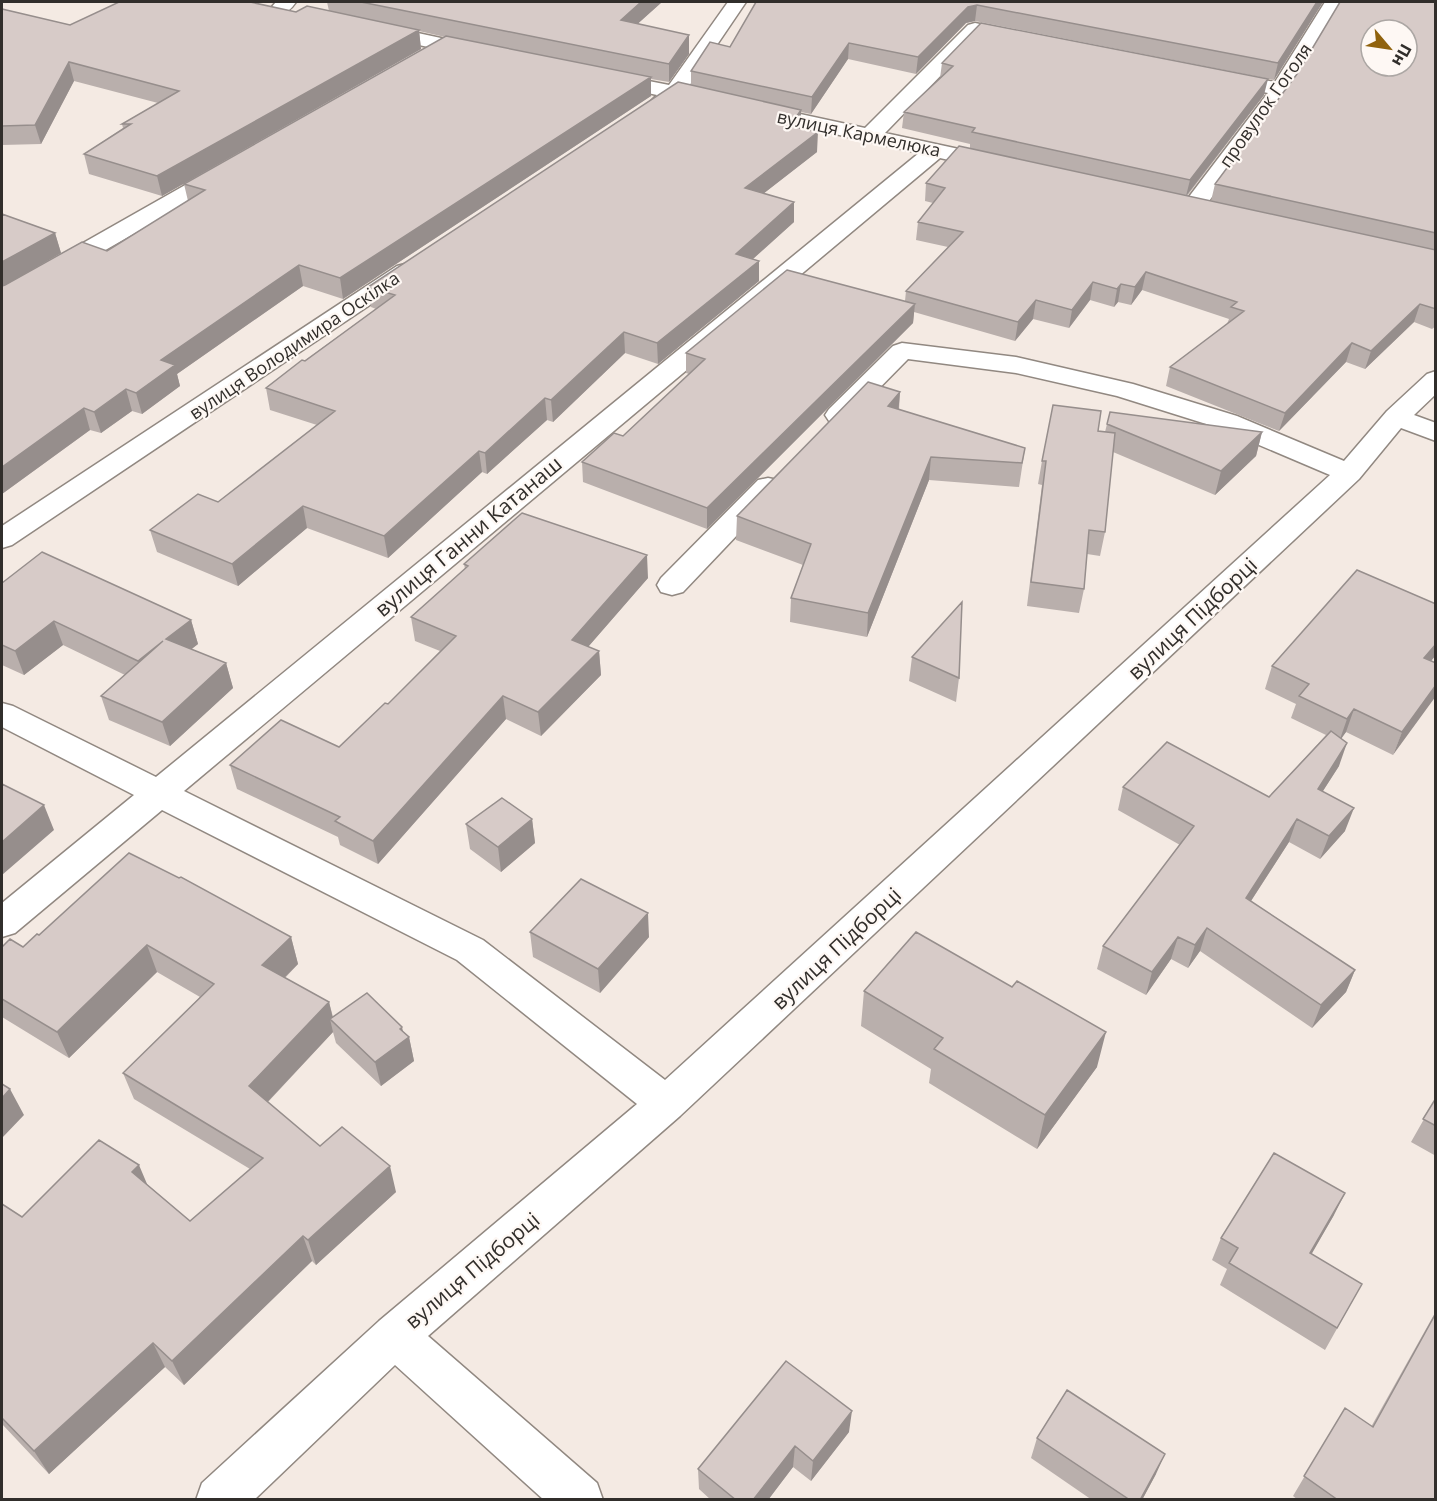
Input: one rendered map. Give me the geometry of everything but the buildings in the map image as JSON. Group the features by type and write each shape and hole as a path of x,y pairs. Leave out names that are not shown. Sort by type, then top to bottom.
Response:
{"street":[{"path":"636,119 675,92 737,2"},
{"name":"провулок Гоголя","path":"1193,207 1281,89 1334,2"},
{"path":"257,4 289,8"},
{"path":"356,26 503,57"},
{"path":"870,136 975,29 1033,40"},
{"path":"414,63 445,46"},
{"path":"1198,73 1281,89"},
{"name":"вулиця Кармелюка","path":"583,74 675,92 1018,168"},
{"name":"вулиця Ганни Катанаш","path":"2,924 157,792 936,150"},
{"path":"2,299 239,164"},
{"path":"1170,202 1216,212"},
{"name":"вулиця Володимира Оскілка","path":"2,538 428,256"},
{"path":"819,435 902,351 1016,365 1124,390 1228,422 1349,473"},
{"name":"вулиця Підборці","path":"219,1500 395,1335 666,1104 1349,473 1396,417 1436,379"},
{"path":"1396,417 1436,433"},
{"path":"672,585 787,468"},
{"path":"2,714 470,950 666,1104"},
{"path":"395,1335 580,1500"}]}
